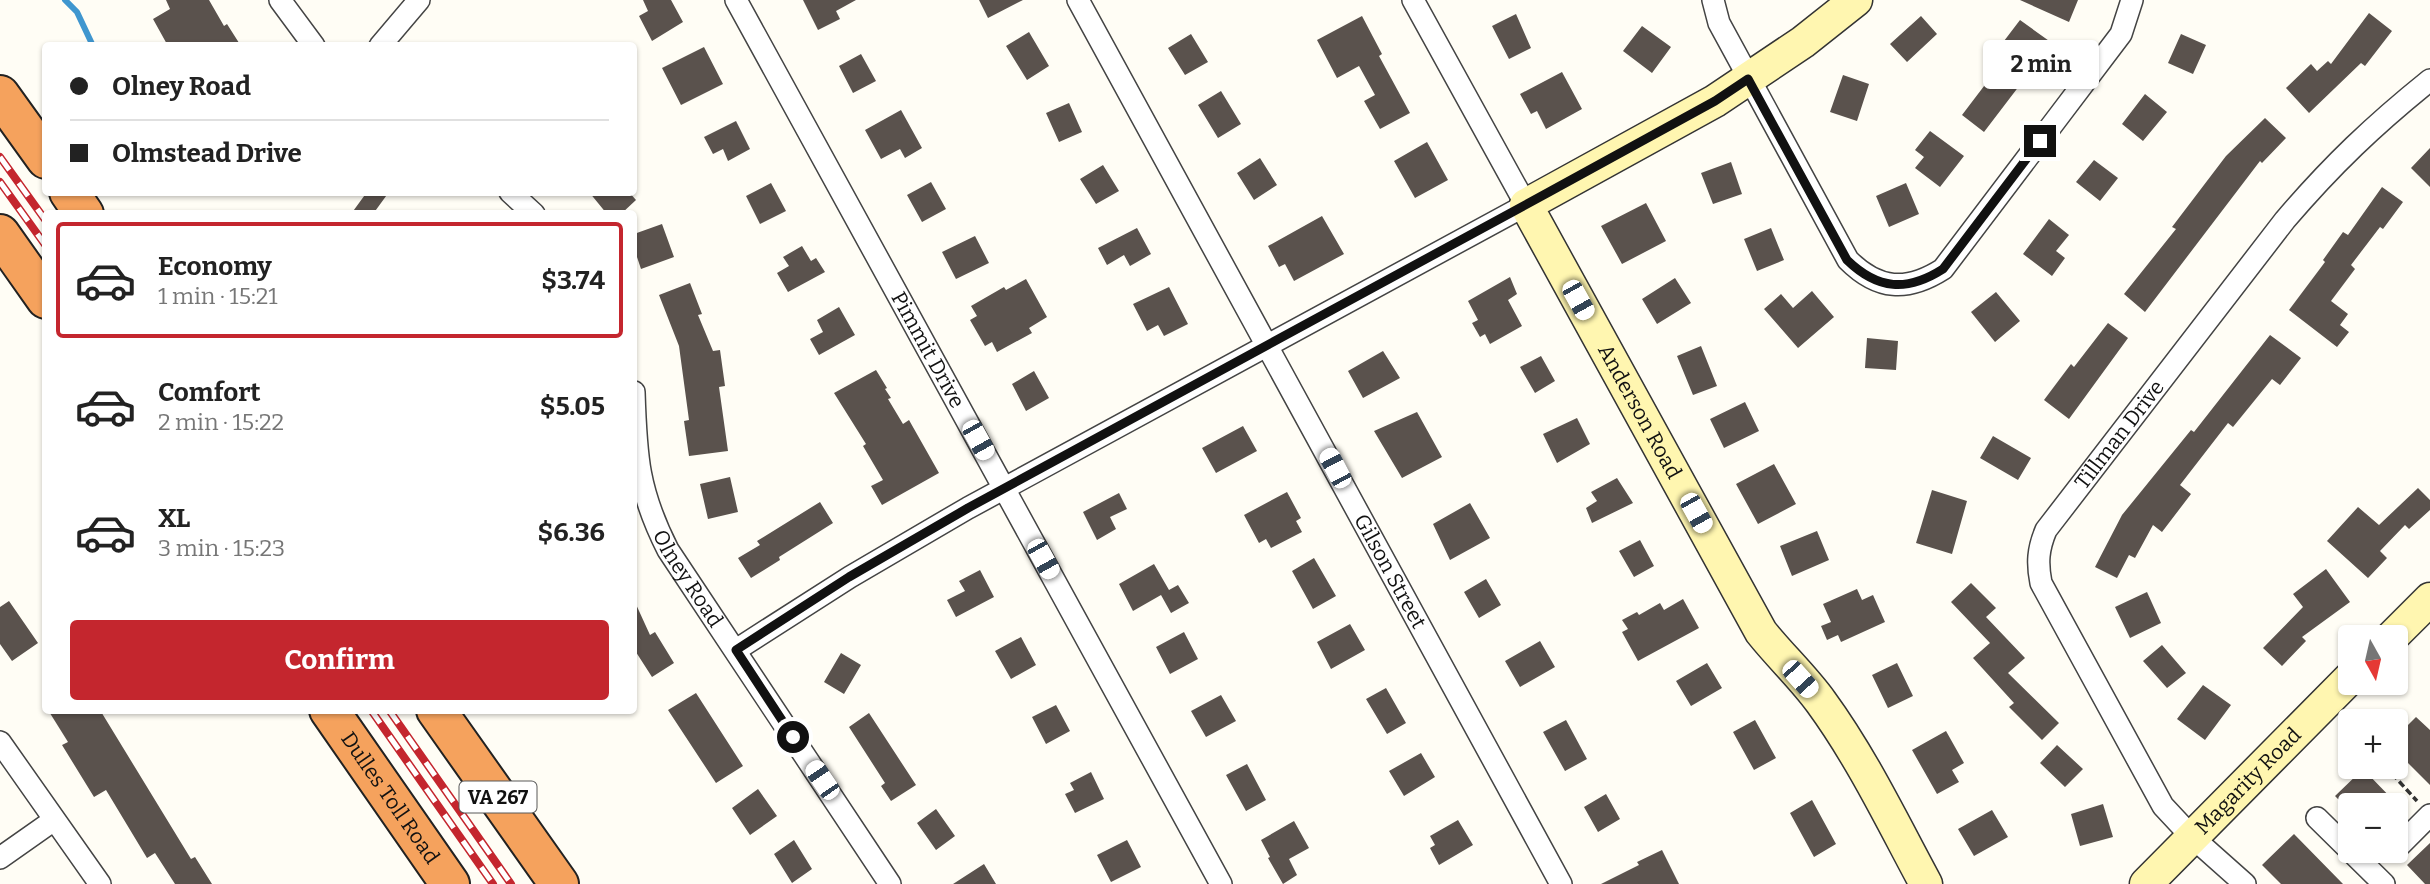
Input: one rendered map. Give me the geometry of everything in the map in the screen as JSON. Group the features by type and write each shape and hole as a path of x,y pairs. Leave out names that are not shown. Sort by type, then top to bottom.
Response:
{"highway":[{"path":"0,95 42,153"},
{"path":"0,234 42,293"},
{"name":"Dulles Toll Road","path":"331,714 450,884"},
{"name":"VA 267","path":"439,714 559,884"}],"street":[{"path":"280,0 311,42"},
{"path":"383,42 419,0"},
{"name":"Pimmit Drive","path":"736,0 1221,884"},
{"name":"Gilson Street","path":"1078,0 1561,884"},
{"name":"Anderson Road","path":"1413,0 1761,632 1819,700 1844,736 1926,884"},
{"path":"1713,0 1719,23 1847,260 1861,273 1876,281 1895,285 1912,284 1943,269 2121,34 2132,0"},
{"path":"736,650 849,577 1004,489 1703,107 1803,42 1856,0"},
{"name":"Tillman Drive","path":"2245,884 2191,836 2163,806 2041,583 2037,565 2039,546 2046,530 2308,193 2364,135 2430,80"},
{"path":"514,196 530,210"},
{"name":"Olney Road","path":"637,458 652,519 668,550 890,884"},
{"path":"2404,625 2430,599"},
{"name":"Magarity Road","path":"2146,884 2338,690"},
{"path":"0,742 100,884"},
{"path":"2408,833 2425,810"},
{"path":"2318,818 2378,878 2387,863"},
{"path":"0,858 54,820"}],"path":[{"path":"2397,779 2425,810"}],"building":[{"path":"166,0 209,0 224,26 227,24 238,42 166,42 153,19 170,9"},
{"path":"643,0 671,0 683,22 652,41 639,16 648,11"},
{"path":"803,0 856,0 836,11 840,19 818,30"},
{"path":"979,0 1023,0 988,18"},
{"path":"2020,0 2078,0 2069,22"},
{"path":"2369,13 2392,31 2365,66 2361,63 2309,113 2286,88 2311,64 2317,71 2328,61 2331,64"},
{"path":"1516,14 1531,48 1509,59 1492,26"},
{"path":"1362,16 1382,54 1379,56 1410,113 1380,129 1364,101 1375,95 1359,66 1337,78 1317,40"},
{"path":"1921,16 1937,34 1907,62 1890,44"},
{"path":"2020,20 2052,43 1984,132 1962,115 1997,69 1988,62"},
{"path":"1642,26 1671,47 1652,73 1623,51"},
{"path":"1029,32 1049,66 1027,80 1006,46"},
{"path":"1191,34 1208,62 1185,75 1168,48"},
{"path":"2181,34 2206,45 2193,74 2168,63"},
{"path":"704,47 723,84 681,105 662,68"},
{"path":"861,54 876,81 853,93 839,66"},
{"path":"1562,72 1582,109 1546,129 1537,111 1531,114 1520,94"},
{"path":"1843,75 1869,84 1857,121 1830,112"},
{"path":"1221,91 1241,124 1218,138 1198,105"},
{"path":"2145,94 2167,112 2143,141 2122,124"},
{"path":"1069,103 1082,132 1059,142 1046,113"},
{"path":"901,110 922,148 905,158 900,149 881,159 865,130"},
{"path":"2265,118 2286,138 2262,163 2260,161 2145,312 2124,294 2176,229 2172,227 2226,156"},
{"path":"736,121 750,149 728,161 723,149 713,154 704,137"},
{"path":"1930,131 1964,156 1940,187 1915,168 1924,157 1915,150"},
{"path":"1427,142 1448,180 1415,198 1394,161"},
{"path":"2430,148 2430,187 2411,168"},
{"path":"1260,158 1277,185 1254,200 1237,173"},
{"path":"2094,160 2118,178 2100,201 2076,182"},
{"path":"1731,162 1742,194 1713,204 1701,173"},
{"path":"1103,165 1119,191 1096,204 1080,179"},
{"path":"931,182 946,209 922,222 907,195"},
{"path":"771,183 786,211 760,224 746,196"},
{"path":"1906,183 1919,214 1889,227 1876,196"},
{"path":"2382,187 2403,202 2351,265 2355,269 2331,301 2348,314 2340,325 2349,332 2337,347 2289,310 2325,262 2323,260 2343,232 2348,235"},
{"path":"364,196 386,196 376,210 354,210"},
{"path":"592,196 632,196 636,200 625,210 604,210"},
{"path":"1646,203 1666,241 1622,264 1601,226"},
{"path":"1322,216 1344,254 1294,281 1285,264 1279,267 1268,246"},
{"path":"2049,219 2069,235 2056,251 2065,258 2052,276 2023,254"},
{"path":"662,224 674,257 641,269 637,257 637,233"},
{"path":"1137,228 1151,254 1130,266 1124,255 1107,265 1098,248"},
{"path":"1771,228 1784,260 1757,271 1744,239"},
{"path":"975,236 989,263 956,279 942,252"},
{"path":"802,246 811,261 816,258 825,272 788,292 777,273 789,266 783,257"},
{"path":"1510,277 1517,294 1508,300 1522,326 1490,344 1485,334 1480,337 1472,323 1478,320 1468,301"},
{"path":"1675,278 1691,303 1657,324 1642,299"},
{"path":"1026,279 1047,317 1029,328 1032,333 997,352 992,342 985,346 970,320 977,316 971,306 1004,287 1006,290"},
{"path":"690,283 702,314 698,315 713,351 720,350 725,386 719,387 728,451 689,456 684,421 689,420 679,346 659,295"},
{"path":"1169,287 1188,324 1164,336 1158,325 1147,331 1133,304"},
{"path":"1812,291 1834,317 1798,348 1764,309 1781,294 1793,308"},
{"path":"1996,292 2020,321 1995,342 1971,312"},
{"path":"839,307 855,335 819,355 810,339 823,332 817,320"},
{"path":"2108,323 2128,338 2069,419 2044,400 2071,364 2074,367"},
{"path":"2270,335 2301,358 2280,385 2272,379 2233,427 2228,423 2180,485 2191,494 2162,532 2153,525 2135,558 2129,555 2117,578 2095,567 2122,515 2191,430 2194,432"},
{"path":"1867,338 1898,341 1896,370 1865,368"},
{"path":"1701,346 1717,386 1693,395 1677,356"},
{"path":"1383,351 1400,378 1363,398 1348,371"},
{"path":"1541,356 1555,381 1535,393 1520,367"},
{"path":"876,370 887,388 885,389 891,398 888,399 903,424 909,420 939,473 882,505 871,486 883,480 863,446 866,444 834,393"},
{"path":"1034,371 1049,398 1026,411 1012,384"},
{"path":"1745,402 1759,431 1724,448 1710,419"},
{"path":"1417,412 1442,457 1402,478 1374,431"},
{"path":"1577,418 1590,444 1557,463 1543,434"},
{"path":"1243,426 1257,451 1216,473 1202,448"},
{"path":"1993,436 2031,458 2018,480 1980,458"},
{"path":"1774,464 1796,504 1758,524 1736,484"},
{"path":"730,477 738,512 708,519 700,484"},
{"path":"1617,478 1633,503 1592,523 1586,508 1597,501 1591,492"},
{"path":"2418,488 2430,500 2430,510 2409,529 2405,525 2380,551 2387,558 2368,578 2327,541 2358,507 2379,525"},
{"path":"1932,490 1967,501 1952,554 1916,543"},
{"path":"1287,492 1301,518 1296,521 1302,532 1271,548 1266,539 1259,543 1244,515"},
{"path":"1119,493 1127,509 1110,517 1116,529 1097,540 1083,512"},
{"path":"820,502 833,523 751,578 738,558 760,545 757,541"},
{"path":"1470,503 1490,538 1450,560 1433,524"},
{"path":"1817,531 1829,560 1792,576 1780,546"},
{"path":"1640,540 1654,566 1634,577 1619,551"},
{"path":"1314,558 1336,596 1313,609 1292,571"},
{"path":"1154,564 1169,590 1178,585 1189,603 1171,613 1161,595 1133,611 1119,584"},
{"path":"2326,569 2350,602 2302,637 2306,641 2282,666 2263,648 2303,607 2293,594"},
{"path":"980,570 994,597 956,617 947,600 965,591 959,581"},
{"path":"1486,579 1501,605 1479,618 1464,592"},
{"path":"1971,583 1996,608 1986,617 2025,658 2008,673 2059,723 2042,740 2009,707 2014,703 1973,658 1990,643 1951,602"},
{"path":"1857,589 1862,600 1873,595 1885,622 1841,642 1838,635 1827,640 1821,626 1831,622 1823,604"},
{"path":"2147,592 2161,623 2130,638 2115,607"},
{"path":"1683,599 1699,628 1638,661 1622,632 1628,629 1622,620 1637,612 1639,615 1660,603 1664,610"},
{"path":"9,601 38,643 12,661 0,644 0,607"},
{"path":"637,607 650,635 655,632 674,663 652,677 637,654"},
{"path":"1350,624 1365,650 1331,669 1317,642"},
{"path":"1184,632 1198,659 1170,674 1156,647"},
{"path":"1021,637 1036,665 1011,679 995,651"},
{"path":"1540,641 1555,667 1520,687 1505,661"},
{"path":"2162,645 2186,673 2167,688 2143,661"},
{"path":"841,653 861,665 844,694 824,682"},
{"path":"1707,663 1722,688 1691,706 1676,681"},
{"path":"1897,663 1913,696 1888,708 1872,675"},
{"path":"2203,685 2231,705 2205,740 2177,719"},
{"path":"1386,688 1406,723 1387,734 1366,699"},
{"path":"696,693 743,766 716,783 668,710"},
{"path":"1221,695 1236,721 1206,737 1191,711"},
{"path":"1056,705 1070,731 1046,744 1032,717"},
{"path":"869,713 916,785 891,801 881,786 885,783 849,727"},
{"path":"50,714 102,714 191,859 195,857 212,884 175,884 155,853 147,858 106,790 94,797 62,745 68,742"},
{"path":"2416,717 2430,730 2430,785 2408,763 2408,725"},
{"path":"1566,720 1587,759 1565,771 1543,732"},
{"path":"1755,720 1776,758 1754,770 1733,732"},
{"path":"1946,731 1964,763 1952,770 1959,782 1937,794 1912,750"},
{"path":"2057,745 2083,769 2065,787 2040,763"},
{"path":"1421,753 1435,777 1404,796 1389,771"},
{"path":"1247,764 1266,800 1246,811 1226,775"},
{"path":"1091,772 1104,799 1075,813 1065,794 1074,790 1070,783"},
{"path":"2353,779 2373,779 2386,793 2338,793"},
{"path":"758,789 777,816 750,835 732,808"},
{"path":"1606,794 1620,819 1598,832 1584,807"},
{"path":"1812,800 1836,844 1814,857 1790,813"},
{"path":"2103,804 2113,837 2080,846 2071,814"},
{"path":"936,809 955,836 936,850 917,823"},
{"path":"1992,810 2008,837 1974,856 1958,829"},
{"path":"1458,820 1473,845 1439,865 1430,848 1435,845 1430,836"},
{"path":"1294,821 1309,848 1289,859 1297,875 1283,884 1261,840"},
{"path":"2294,834 2343,884 2281,884 2262,865"},
{"path":"794,840 812,869 792,883 774,854"},
{"path":"1127,840 1141,867 1111,882 1097,855"},
{"path":"2430,843 2430,884 2425,884 2407,865"},
{"path":"1662,850 1679,884 1601,884 1639,865 1637,862"},
{"path":"984,864 996,884 953,884"}],"waterway":[{"path":"65,0 77,12 91,42"}],"railway":[{"path":"0,157 42,215"},
{"path":"0,182 42,240"},
{"path":"374,714 493,884"},
{"path":"392,714 511,884"}],"route":[{"path":"793,737 736,650 849,577 968,508 1715,101 1748,79 1847,260 1861,273 1876,281 1895,285 1912,284 1943,269 2040,141"}]}
